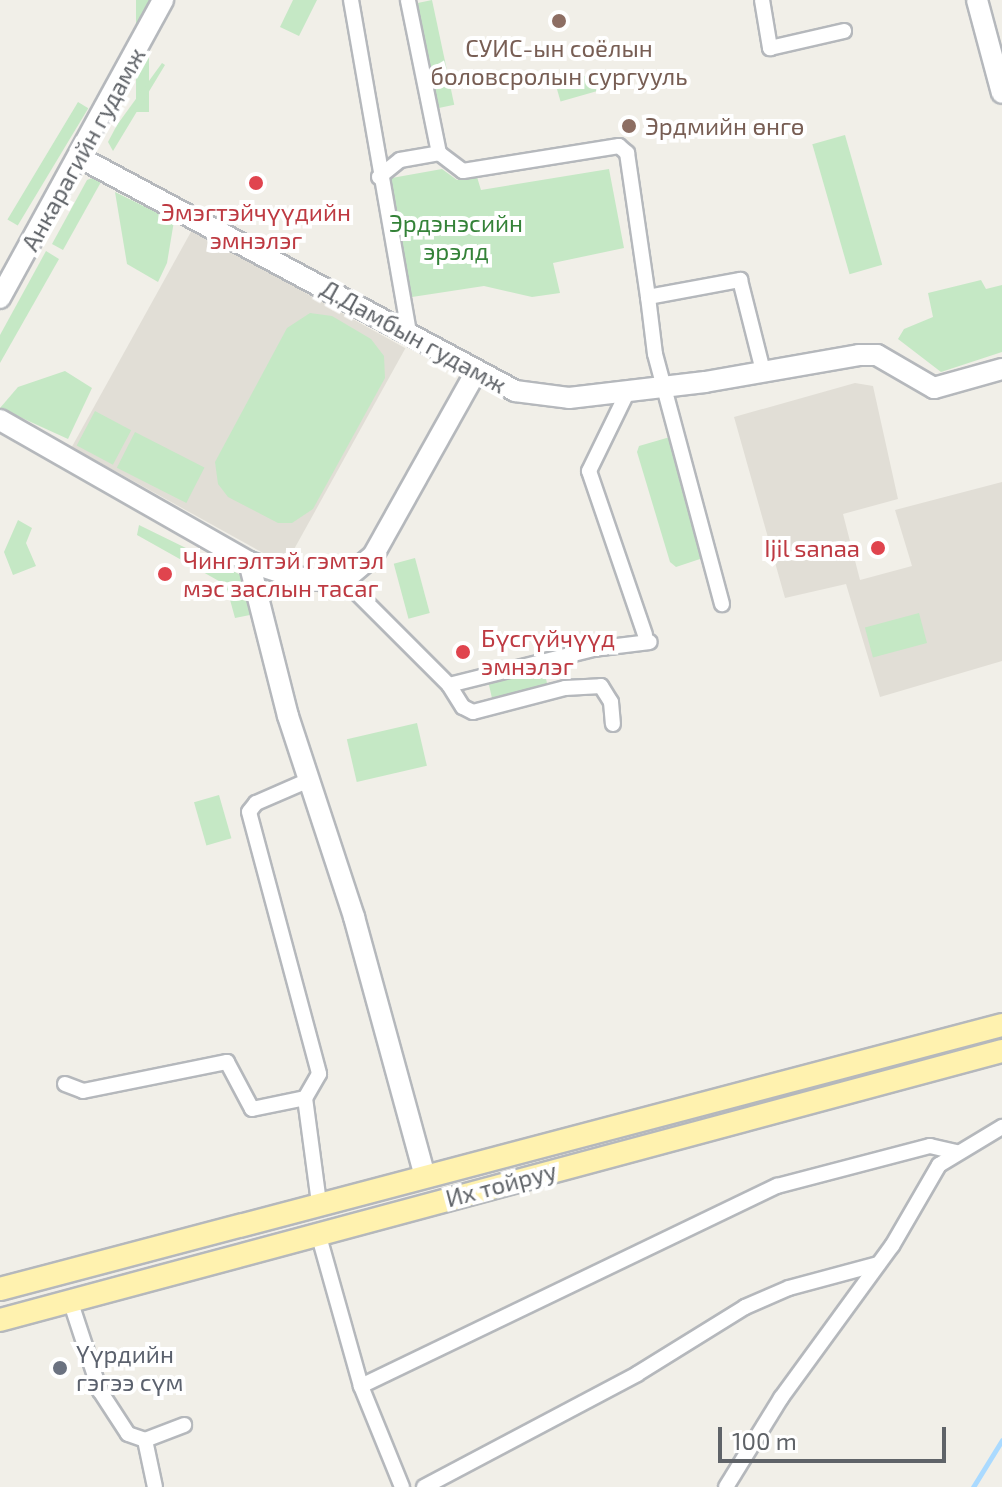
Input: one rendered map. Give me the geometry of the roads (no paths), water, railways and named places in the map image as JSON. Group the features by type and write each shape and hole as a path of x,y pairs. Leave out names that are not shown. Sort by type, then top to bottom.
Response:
{"main road":[{"name":"Их тойруу","path":"0,1289 1002,1025"},
{"name":"Их тойруу","path":"0,1320 1002,1051"}],"street":[{"name":"Анкарагийн гудамж","path":"0,298 7,268 79,157 163,0"},
{"path":"351,0 379,177 409,334"},
{"path":"408,0 439,153 463,171 619,146 627,153 664,387 722,604"},
{"path":"762,0 770,48 844,31"},
{"path":"977,0 1002,93"},
{"path":"379,177 400,160 439,153"},
{"name":"Д.Дамбын гудамж","path":"79,157 515,391 550,399 664,387 877,355 934,388 1002,369"},
{"path":"648,297 740,280 763,371"},
{"path":"344,580 373,556 476,372"},
{"path":"449,685 647,638 589,471 628,391"},
{"path":"0,420 249,562 295,577 344,580 449,685 463,707 473,712 565,688 601,686 611,702 613,724"},
{"path":"249,562 309,780 354,917 425,1176"},
{"path":"309,780 256,803 249,812 319,1074 305,1098 319,1203"},
{"path":"65,1084 83,1091 203,1063 227,1062 236,1071 242,1094 252,1109 305,1098"},
{"path":"726,1487 781,1398 878,1264 939,1165 1002,1127"},
{"path":"361,1386 777,1186 930,1146 956,1152"},
{"path":"318,1233 361,1386 402,1487"},
{"path":"424,1487 637,1374 745,1307 789,1288 878,1264"},
{"path":"70,1300 100,1391 128,1434 145,1440 184,1425"},
{"path":"145,1440 155,1487"}],"waterway":[{"path":"973,1487 1002,1440"}],"place":[{"name":"СУИС-ын соёлын боловсролын сургууль","path":"559,21"},
{"name":"Эрдмийн өнгө","path":"629,126"},
{"name":"Эмэгтэйчүүдийн эмнэлэг","path":"256,183"},
{"name":"Ijil sanaa","path":"878,548"},
{"name":"Чингэлтэй гэмтэл мэс заслын тасаг","path":"165,574"},
{"name":"Бүсгүйчүүд эмнэлэг","path":"463,652"},
{"name":"Үүрдийн гэгээ сүм","path":"60,1368"}],"park label":[{"name":"Эрдэнэсийн эрэлд","path":"456,237"}]}
